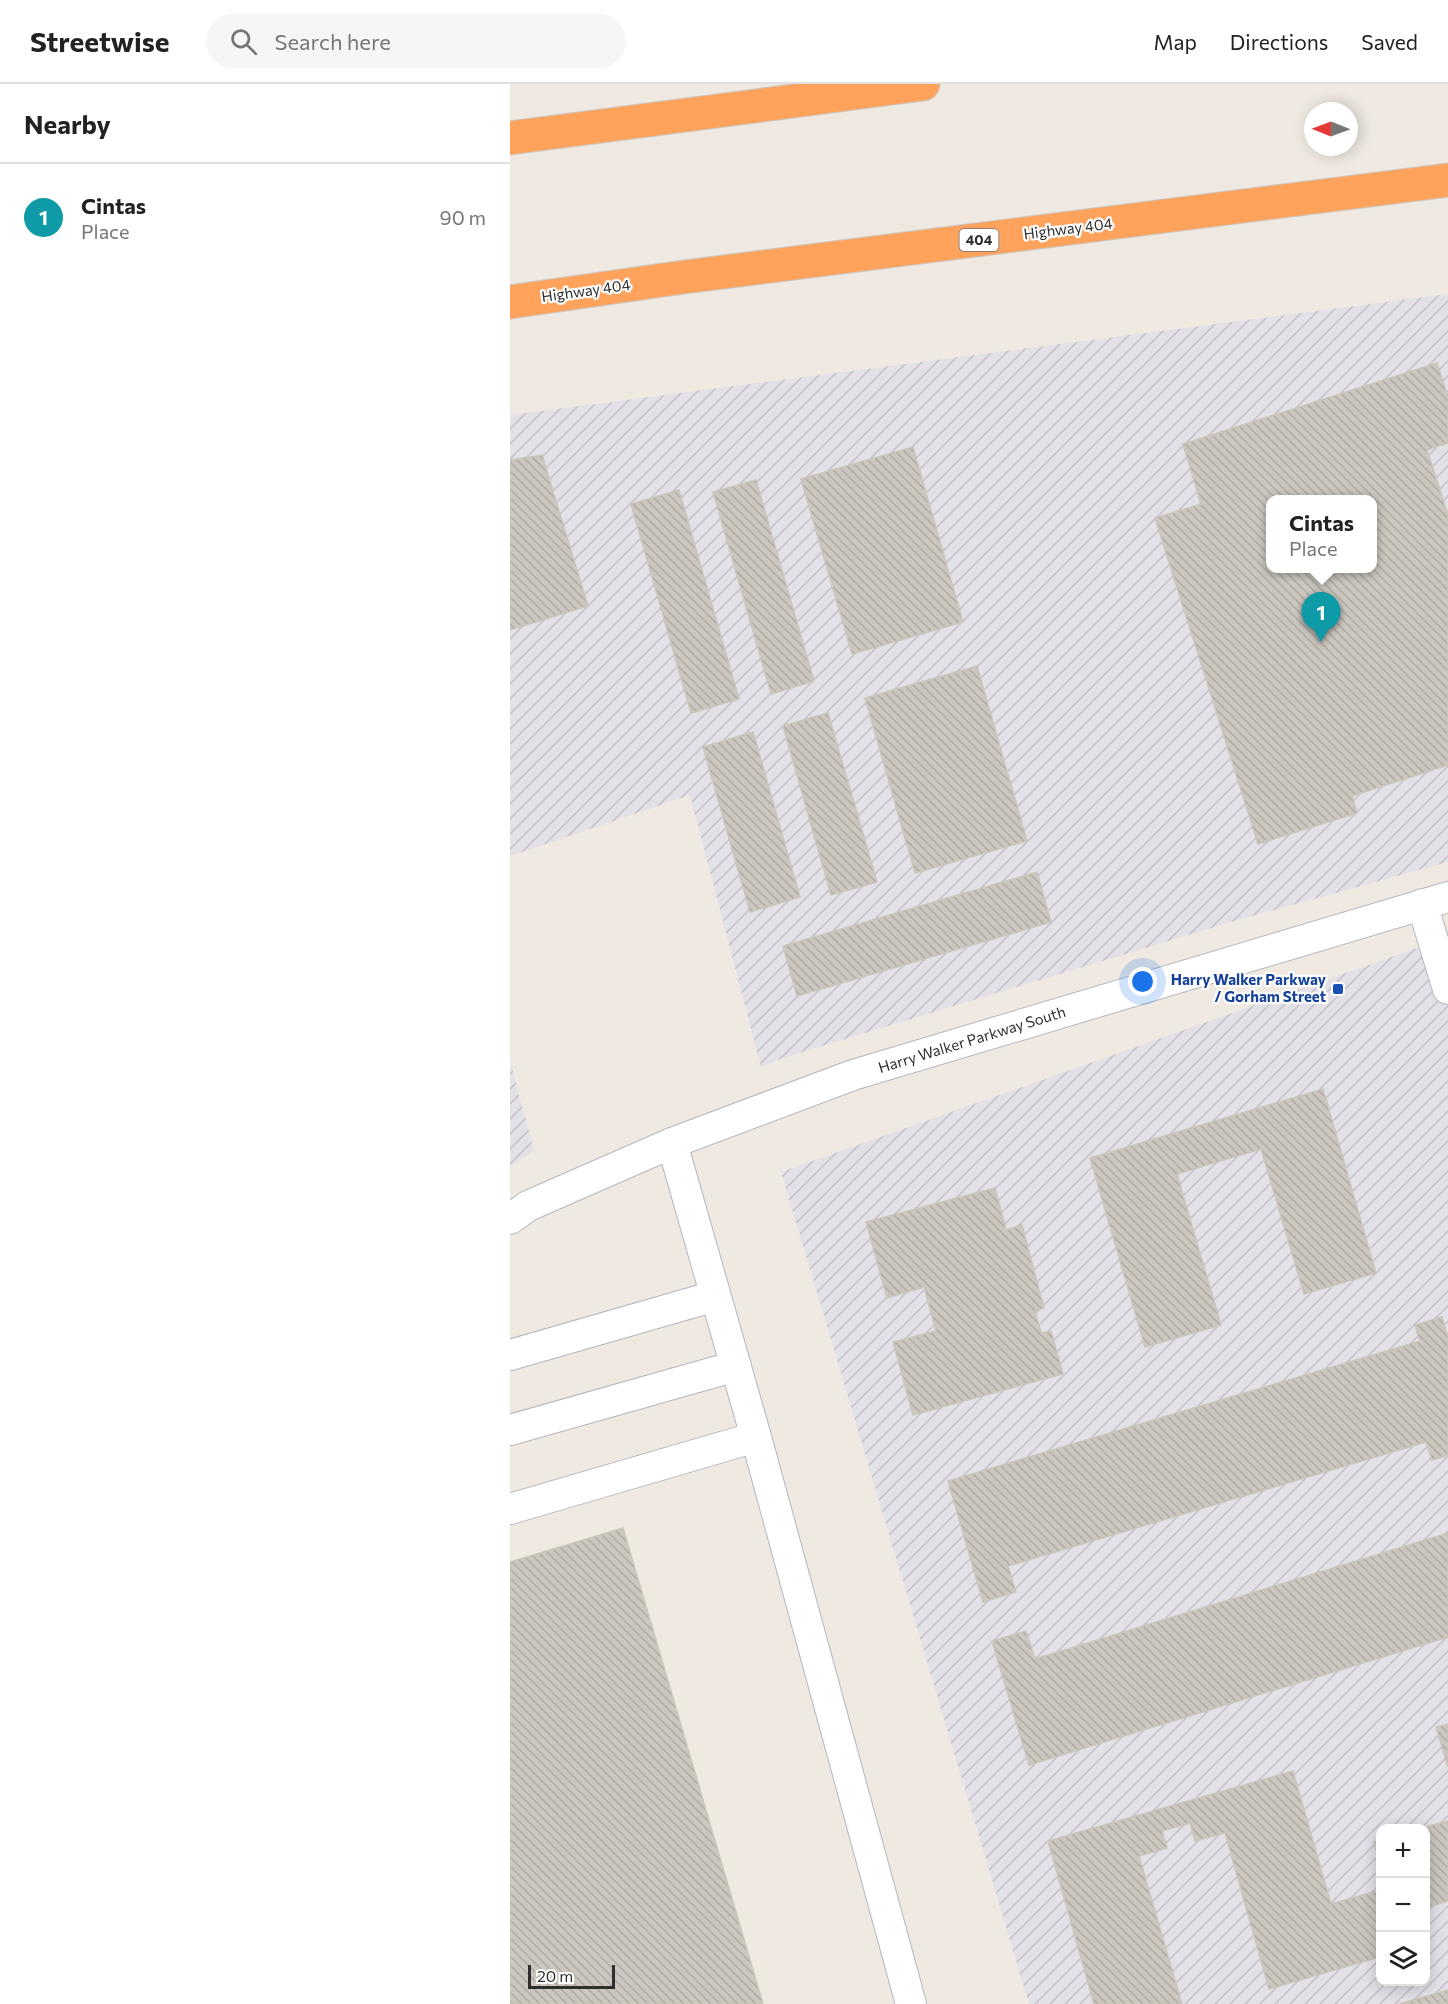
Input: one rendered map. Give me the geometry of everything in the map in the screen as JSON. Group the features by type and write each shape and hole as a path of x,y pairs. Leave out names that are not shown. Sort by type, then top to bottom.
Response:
{"highway":[{"path":"510,138 923,84"},
{"name":"Highway 404","path":"510,302 1448,180"}],"street":[{"path":"1435,900 1448,989"},
{"name":"Harry Walker Parkway South","path":"512,1213 672,1143 853,1076 1435,900"},
{"path":"672,1143 756,1437 911,2004"},
{"path":"510,1355 716,1296"},
{"path":"510,1430 736,1366"},
{"path":"510,1509 756,1437"}],"shaded area":[{"path":"1448,294 1448,862 1231,922 786,1057 761,1067 690,795 510,856 510,415"},
{"path":"1448,937 1448,2004 1029,2004 781,1172"},
{"path":"510,1061 534,1150 510,1167"}],"building":[{"path":"1437,363 1448,397 1448,443 1427,450 1448,515 1448,765 1352,796 1357,813 1258,844 1155,518 1201,504 1183,444"},
{"path":"913,447 963,622 852,654 801,479"},
{"path":"542,455 588,606 510,630 510,460"},
{"path":"756,480 814,681 771,694 713,492"},
{"path":"679,490 739,699 691,713 631,504"},
{"path":"977,666 1027,841 915,873 865,698"},
{"path":"828,713 877,882 831,895 783,726"},
{"path":"753,732 800,897 750,912 703,747"},
{"path":"1037,872 1051,922 797,996 783,946"},
{"path":"1323,1089 1376,1273 1304,1294 1261,1149 1177,1174 1221,1325 1145,1347 1090,1158"},
{"path":"995,1188 1006,1230 1022,1225 1044,1308 1035,1311 1041,1333 1051,1331 1063,1374 913,1415 893,1342 936,1331 924,1287 887,1298 866,1222"},
{"path":"1442,1317 1448,1337 1448,1455 1432,1460 1426,1442 1008,1566 1016,1592 983,1602 948,1481 1420,1341 1415,1325"},
{"path":"623,1528 763,2004 510,2004 510,1562"},
{"path":"1448,1533 1448,1637 1029,1765 992,1641 1026,1631 1035,1659"},
{"path":"1448,1724 1448,1767 1436,1727"},
{"path":"1293,1771 1331,1904 1376,1891 1376,1958 1269,1989 1225,1833 1195,1841 1190,1823 1162,1831 1167,1848 1139,1856 1182,2004 1094,2004 1048,1841"},
{"path":"1448,1821 1448,1901 1430,1907 1430,1878 1430,1826"},
{"path":"1448,1990 1448,2004 1399,2004"}],"place":[{"name":"Cintas","path":"1321,642"},
{"name":"Harry Walker Parkway / Gorham Street","path":"1338,989"}]}
